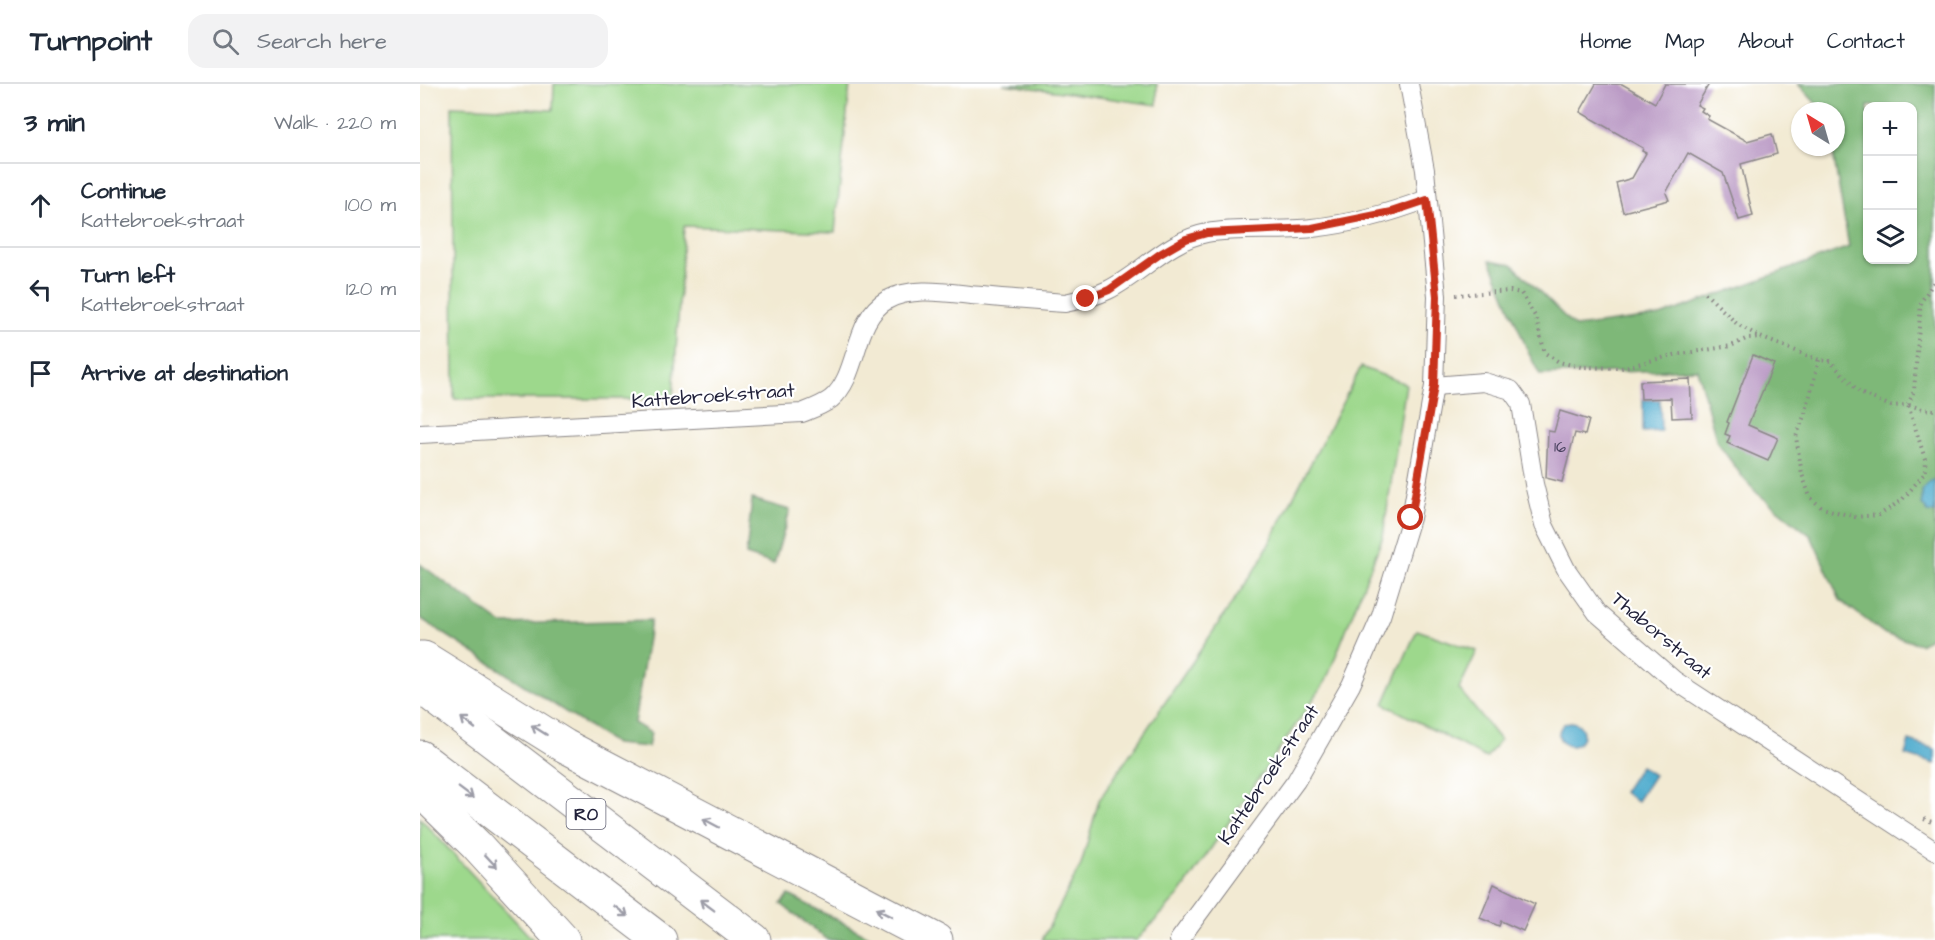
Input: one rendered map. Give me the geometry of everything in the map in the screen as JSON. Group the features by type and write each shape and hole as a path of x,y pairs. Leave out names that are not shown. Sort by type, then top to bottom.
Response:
{"highway":[{"path":"420,658 424,658 565,746 936,940"},
{"name":"R0","path":"420,686 754,940"},
{"path":"420,757 660,940"},
{"path":"420,790 476,845 563,940"}],"street":[{"name":"Kattebroekstraat","path":"1179,940 1296,781 1352,685 1381,616 1411,518 1434,386 1437,296 1425,170 1409,84"},
{"name":"Kattebroekstraat","path":"420,434 802,413 832,398 845,380 865,325 873,311 886,300 902,294 926,292 1065,303 1086,299 1109,290 1160,254 1186,239 1207,233 1312,228 1391,212 1427,200"},
{"name":"Thaborstraat","path":"1434,386 1484,382 1510,390 1521,404 1534,484 1544,525 1560,559 1597,613 1674,680 1935,851"}],"path":[{"path":"1819,360 1806,411 1796,437 1802,474 1810,497 1822,508 1855,518 1879,515 1901,501 1925,473 1926,462 1908,405 1914,392 1921,302 1935,280"},
{"path":"1437,296 1510,291 1521,293 1535,316 1545,353 1559,362 1581,367 1621,368 1674,355 1731,346 1748,338 1760,337"},
{"path":"1705,293 1737,324 1760,337 1819,360 1830,361 1860,393 1891,406 1908,405 1935,410"}],"green space":[{"path":"554,84 850,84 835,232 684,226 673,399 454,399 452,106 553,110"},
{"path":"1003,84 1157,84 1157,105"},
{"path":"1798,84 1935,84 1935,635 1920,644 1885,634 1840,600 1811,536 1757,493 1717,442 1697,369 1540,375 1490,260 1512,264 1575,327 1660,316 1849,247 1834,156 1845,156 1845,102 1815,102"},
{"path":"1361,367 1406,384 1383,536 1326,681 1179,895 1137,940 1042,940 1081,865 1099,800 1258,565"},
{"path":"752,499 790,510 774,564 746,555"},
{"path":"420,564 502,624 651,620 634,723 651,733 648,747 615,744 420,618"},
{"path":"1417,630 1477,651 1459,689 1500,740 1486,758 1384,704"},
{"path":"420,818 533,940 420,940"},
{"path":"789,895 876,940 828,940 781,904"}],"water":[{"path":"1643,400 1660,400 1661,431 1643,432"},
{"path":"1935,480 1935,513 1928,512 1922,504 1922,489"},
{"path":"1571,722 1579,726 1583,734 1579,742 1571,746 1563,742 1559,734 1563,726"},
{"path":"1909,741 1935,749 1935,764 1905,755"},
{"path":"1640,766 1654,775 1637,801 1623,792"}],"building":[{"path":"1596,84 1622,84 1655,103 1665,84 1709,84 1697,105 1703,108 1701,111 1709,116 1707,119 1747,141 1772,134 1777,154 1741,164 1753,216 1739,220 1723,173 1688,153 1666,193 1669,200 1623,212 1616,183 1632,178 1646,153 1642,151 1643,148 1580,112"},
{"path":"1753,355 1774,364 1748,425 1778,438 1768,461 1727,443 1730,436 1725,434 1729,423 1727,422"},
{"path":"1690,379 1692,417 1672,418 1671,398 1641,399 1640,381"},
{"path":"1560,411 1589,420 1585,435 1575,433 1562,482 1546,478 1548,431 1554,432"},
{"path":"1494,884 1535,904 1523,931 1501,921 1499,926 1480,918"}],"route":[{"path":"1086,299 1109,290 1160,254 1186,239 1207,233 1312,228 1391,212 1427,200 1437,296 1434,386 1411,518"}]}
